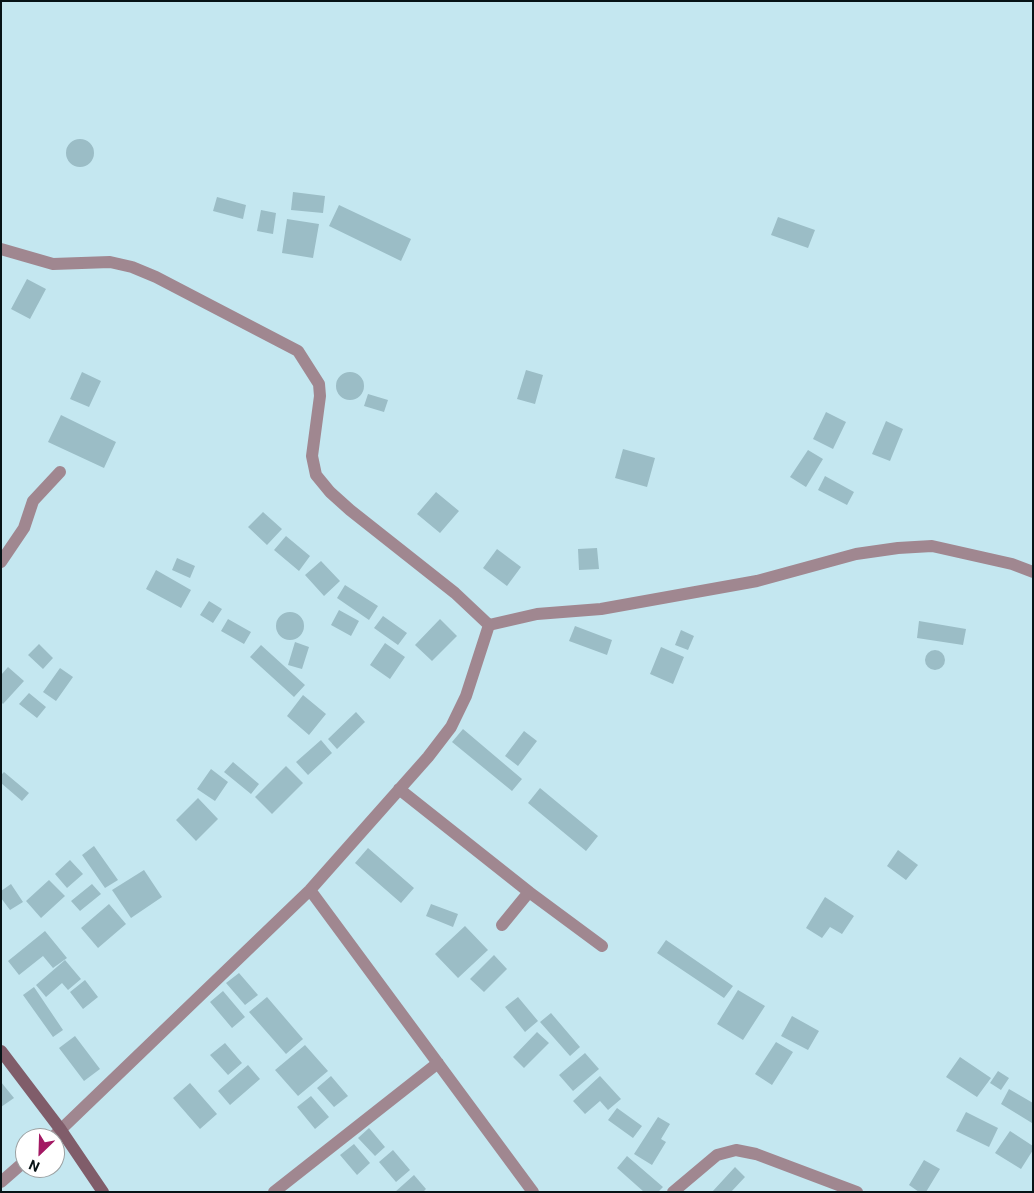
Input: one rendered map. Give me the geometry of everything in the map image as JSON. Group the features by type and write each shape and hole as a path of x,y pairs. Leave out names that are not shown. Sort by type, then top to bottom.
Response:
{"street":[{"path":"1,249 53,264 110,262 132,267 156,277 298,351 319,384 320,396 312,456 316,475 330,492 350,510 454,593 489,625"},
{"path":"1,562 24,528 33,501 60,472"},
{"path":"489,625 537,614 601,609 757,581 856,554 898,548 932,546 1012,564 1033,572"},
{"path":"63,1128 310,890 428,757 450,727 466,696 489,625"},
{"path":"399,789 529,892 602,946"},
{"path":"310,890 533,1192"},
{"path":"502,925 529,892"},
{"path":"1,1051 53,1128"},
{"path":"278,1191 438,1063"},
{"path":"65,1144 104,1192"},
{"path":"673,1192 717,1155 736,1150 756,1154 857,1192"},
{"path":"1,1182 15,1170"}],"building":[{"path":"80,139 90,143 94,153 90,163 80,167 70,163 66,153 70,143"},
{"path":"293,192 325,196 323,213 291,210"},
{"path":"217,197 246,205 243,219 213,211"},
{"path":"339,205 411,239 401,261 329,226"},
{"path":"261,210 276,213 273,234 257,231"},
{"path":"778,217 815,230 808,248 771,235"},
{"path":"287,219 319,224 313,258 282,253"},
{"path":"27,279 46,289 30,319 11,309"},
{"path":"526,370 543,375 535,404 517,399"},
{"path":"82,372 101,381 89,407 70,399"},
{"path":"350,372 360,376 364,386 360,396 350,400 340,396 336,386 340,376"},
{"path":"368,394 388,400 384,412 364,406"},
{"path":"826,412 846,422 833,449 813,439"},
{"path":"61,415 116,442 104,468 48,442"},
{"path":"886,421 903,429 890,461 872,454"},
{"path":"623,449 655,458 647,487 615,478"},
{"path":"808,450 823,459 806,487 790,477"},
{"path":"825,476 854,492 847,505 818,490"},
{"path":"436,492 459,511 440,533 417,514"},
{"path":"263,512 282,529 267,545 248,527"},
{"path":"286,536 310,556 299,571 274,550"},
{"path":"597,548 599,569 579,570 578,549"},
{"path":"497,549 521,567 507,586 483,568"},
{"path":"177,558 195,566 190,578 172,570"},
{"path":"321,561 340,581 324,596 305,575"},
{"path":"156,570 191,590 181,608 146,589"},
{"path":"345,585 378,606 369,620 337,598"},
{"path":"209,601 222,609 213,623 200,615"},
{"path":"339,610 359,621 351,636 331,625"},
{"path":"290,612 300,616 304,626 300,636 290,640 280,636 276,626 280,616"},
{"path":"383,616 407,633 398,645 374,628"},
{"path":"228,619 251,632 244,644 221,631"},
{"path":"440,619 457,636 432,661 415,645"},
{"path":"919,621 966,629 963,645 917,638"},
{"path":"575,626 612,640 607,655 569,641"},
{"path":"681,630 694,636 688,650 675,645"},
{"path":"295,642 309,647 302,669 288,665"},
{"path":"385,643 405,657 390,679 370,665"},
{"path":"39,644 53,658 43,669 28,655"},
{"path":"261,645 305,685 294,697 250,657"},
{"path":"661,647 684,657 673,684 650,674"},
{"path":"931,650 939,650 945,656 945,664 939,670 931,670 925,664 925,656"},
{"path":"8,667 24,681 3,704 1,702 1,675"},
{"path":"60,668 73,677 56,701 43,692"},
{"path":"29,693 46,707 37,718 19,704"},
{"path":"303,695 326,714 309,735 287,716"},
{"path":"356,712 365,722 337,749 328,739"},
{"path":"463,729 522,779 512,791 452,742"},
{"path":"524,731 537,741 518,766 505,756"},
{"path":"321,740 332,753 308,775 296,762"},
{"path":"233,762 259,784 251,794 224,772"},
{"path":"286,766 303,783 272,814 255,797"},
{"path":"211,769 228,782 215,801 197,789"},
{"path":"4,772 29,793 22,801 1,783 1,775"},
{"path":"540,788 598,836 586,851 528,803"},
{"path":"198,798 218,819 196,841 176,820"},
{"path":"94,846 118,880 105,888 82,855"},
{"path":"368,848 414,888 401,903 355,863"},
{"path":"898,850 918,865 906,880 887,866"},
{"path":"70,860 83,874 67,888 55,874"},
{"path":"144,870 162,897 131,918 112,890"},
{"path":"49,880 65,896 41,918 26,901"},
{"path":"11,884 23,902 10,910 1,898 1,891"},
{"path":"92,884 101,894 80,911 71,901"},
{"path":"825,897 854,916 842,934 830,927 822,938 806,928"},
{"path":"109,904 126,924 98,948 81,928"},
{"path":"431,904 458,914 453,927 426,916"},
{"path":"465,926 488,950 458,978 435,954"},
{"path":"45,931 67,958 53,968 43,956 19,975 8,961"},
{"path":"666,940 733,986 724,998 657,953"},
{"path":"494,955 507,969 484,992 470,979"},
{"path":"65,960 81,979 68,990 62,983 46,997 36,985"},
{"path":"239,973 258,995 245,1005 226,983"},
{"path":"85,980 98,997 83,1009 70,992"},
{"path":"34,987 63,1030 53,1037 23,995"},
{"path":"738,990 765,1006 743,1040 717,1024"},
{"path":"223,991 245,1017 232,1028 210,1002"},
{"path":"267,997 303,1039 286,1054 249,1012"},
{"path":"518,997 538,1021 525,1032 505,1007"},
{"path":"551,1013 580,1047 570,1056 540,1022"},
{"path":"792,1016 819,1031 808,1050 781,1036"},
{"path":"537,1032 549,1043 524,1068 513,1057"},
{"path":"75,1036 100,1069 84,1081 59,1048"},
{"path":"776,1042 793,1052 772,1085 755,1074"},
{"path":"225,1043 242,1063 228,1075 210,1055"},
{"path":"305,1045 328,1071 298,1096 275,1070"},
{"path":"585,1053 599,1069 573,1091 559,1075"},
{"path":"960,1057 991,1078 977,1097 946,1077"},
{"path":"248,1065 260,1079 230,1105 218,1091"},
{"path":"998,1071 1009,1078 1001,1090 990,1083"},
{"path":"331,1076 348,1096 334,1107 317,1088"},
{"path":"600,1076 621,1099 608,1110 600,1101 585,1114 573,1101"},
{"path":"1,1082 14,1098 1,1107"},
{"path":"190,1083 217,1114 200,1129 173,1098"},
{"path":"1009,1089 1033,1103 1032,1123 1001,1104"},
{"path":"311,1096 329,1117 315,1129 297,1107"},
{"path":"617,1108 642,1126 633,1138 608,1120"},
{"path":"966,1112 998,1128 989,1147 956,1131"},
{"path":"658,1117 670,1124 661,1139 666,1142 652,1165 634,1154"},
{"path":"369,1128 385,1147 375,1156 358,1138"},
{"path":"1010,1131 1033,1146 1033,1150 1021,1169 995,1153"},
{"path":"354,1144 370,1163 357,1175 340,1155"},
{"path":"393,1150 410,1170 396,1182 379,1162"},
{"path":"627,1156 663,1187 658,1192 644,1192 617,1168"},
{"path":"924,1160 940,1169 926,1192 919,1192 909,1185"},
{"path":"735,1167 745,1177 731,1192 712,1192"},
{"path":"414,1175 426,1189 423,1192 395,1192"}]}
